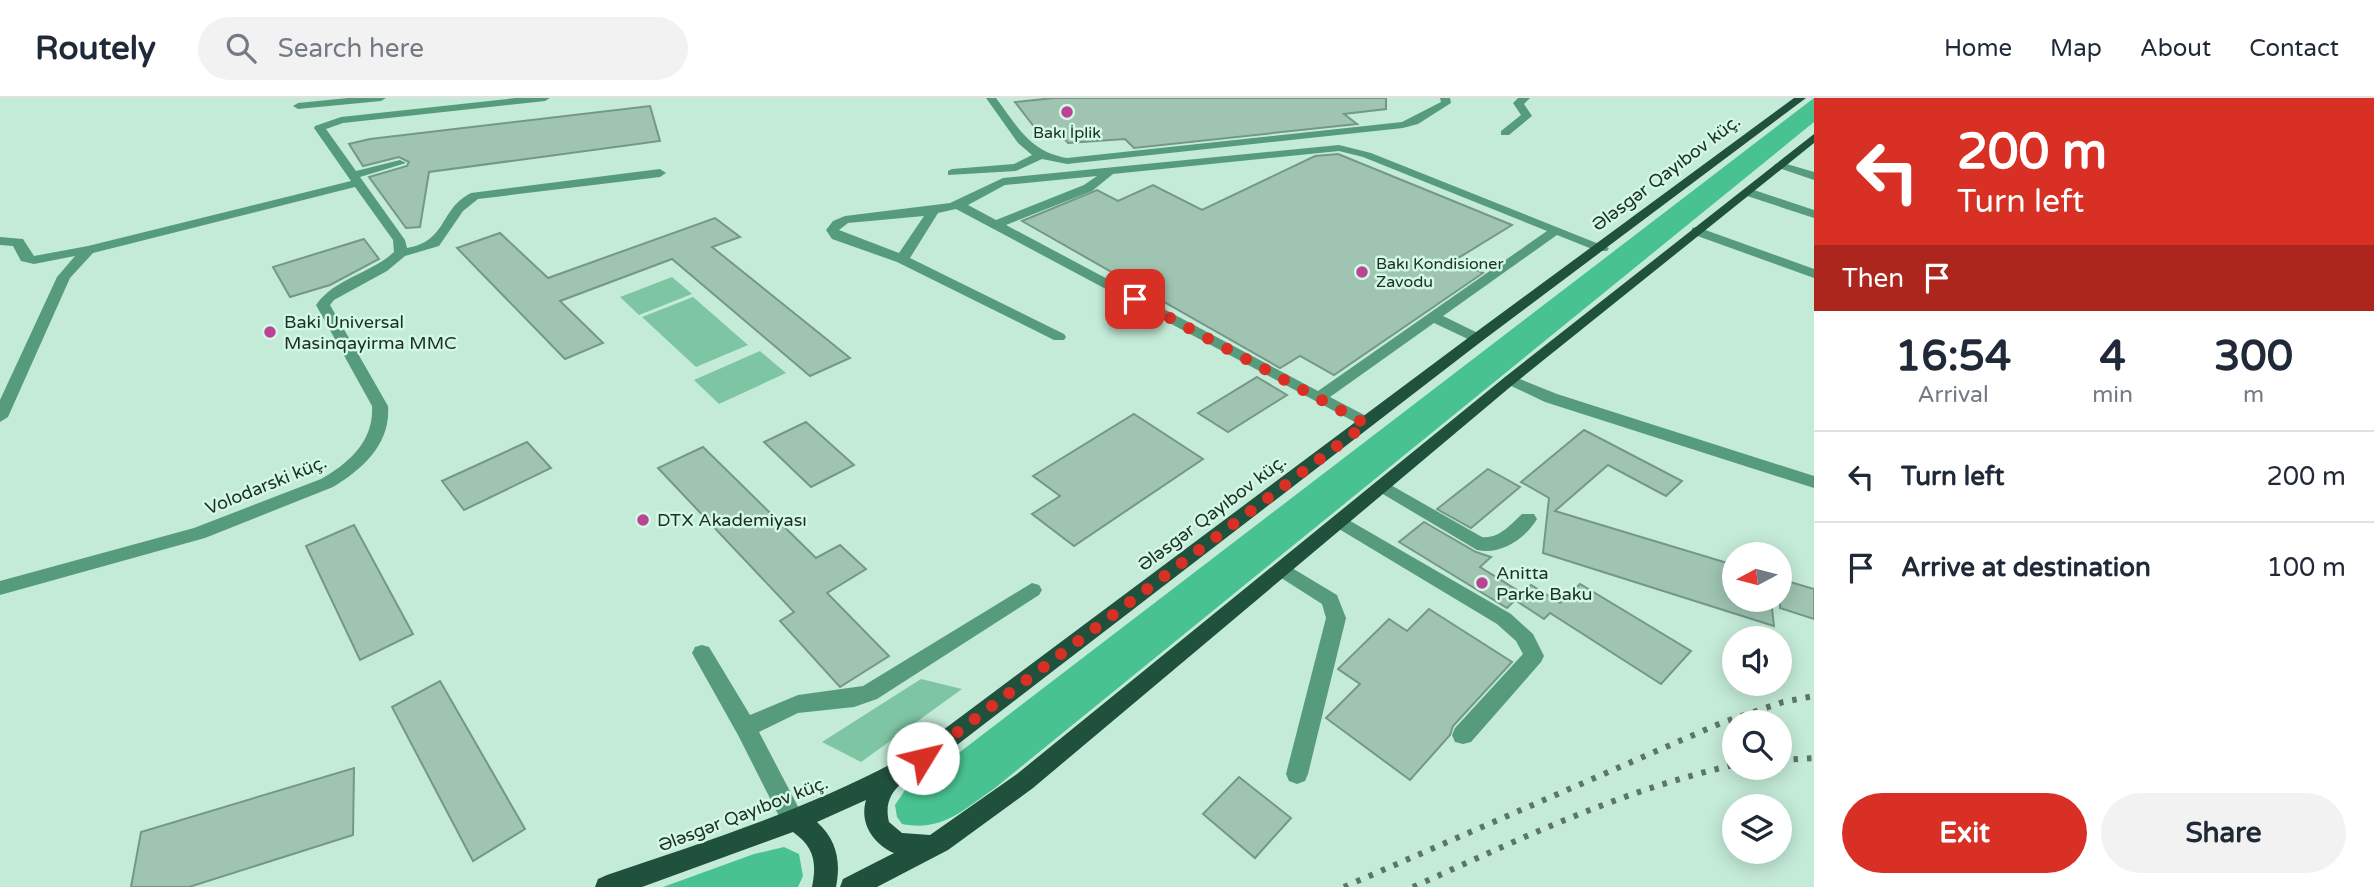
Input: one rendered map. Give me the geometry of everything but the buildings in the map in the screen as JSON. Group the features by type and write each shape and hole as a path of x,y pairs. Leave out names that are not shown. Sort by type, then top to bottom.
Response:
{"main road":[{"name":"Ələsgər Qayıbov küç.","path":"607,887 793,820 888,780 958,732 1477,338 1801,98"},
{"path":"852,887 940,842 1025,781 1510,380 1812,140"},
{"path":"888,780 879,790 874,812 884,834 903,846 940,842"},
{"path":"793,820 814,832 822,843 828,864 824,887"}],"street":[{"path":"382,98 296,102 306,119 321,125 341,120 545,98"},
{"path":"994,98 1030,150 1053,160 1086,160 1403,125 1414,122 1446,103 1445,98"},
{"path":"1505,133 1528,116 1518,103 1525,98"},
{"path":"321,125 320,131 353,180 399,240 401,253 428,247 438,241 461,204 475,196 660,173"},
{"path":"1059,337 902,259 836,236 832,230 845,220 933,211 958,205 989,186 1003,182 1339,148 1367,155 1602,248"},
{"path":"952,173 1016,167 1039,156"},
{"path":"0,241 18,242 26,258 34,260 88,250 353,180 400,163"},
{"path":"1780,166 1814,176"},
{"path":"996,225 1088,188 1110,173"},
{"path":"1748,192 1814,214"},
{"path":"958,205 1366,424"},
{"path":"902,259 933,211"},
{"path":"1319,398 1556,230"},
{"path":"1697,231 1814,274"},
{"path":"0,417 64,277 88,250"},
{"name":"Volodarski küç.","path":"0,588 199,533 327,483 360,460 376,436 381,419 380,406 323,305 332,294 384,269 401,253"},
{"path":"1433,317 1477,338"},
{"path":"1510,380 1551,398 1814,482"},
{"path":"1382,486 1488,547 1495,547 1528,519"},
{"path":"1340,520 1504,619 1530,643 1534,656 1462,734"},
{"path":"1282,569 1330,600 1336,618 1297,774"},
{"path":"746,728 789,706 807,701 851,700 870,693 1032,590"},
{"path":"702,653 746,728 793,820"}],"green space":[{"path":"1814,98 1814,122 995,788 941,822 916,826 902,824 897,817 895,805 905,790 960,752"},
{"path":"672,277 692,294 639,315 620,297"},
{"path":"693,297 748,345 696,367 642,317"},
{"path":"760,351 786,373 719,404 694,380"},
{"path":"921,679 962,689 861,762 822,742"},
{"path":"784,847 799,854 803,876 798,887 663,887 754,854"}],"railway":[{"path":"1344,887 1721,723 1783,702 1814,696"},
{"path":"1792,759 1814,758"},
{"path":"1413,887 1610,802 1722,768"}],"place":[{"name":"Bakı İplik","path":"1067,112"},
{"name":"Bakı Kondisioner Zavodu","path":"1362,272"},
{"name":"Baki Universal Masinqayirma MMC","path":"270,332"},
{"name":"DTX Akademiyası","path":"643,520"},
{"name":"Anitta Parke Baku","path":"1482,583"}],"route":[{"path":"923,758 1366,424 1135,299"}]}
